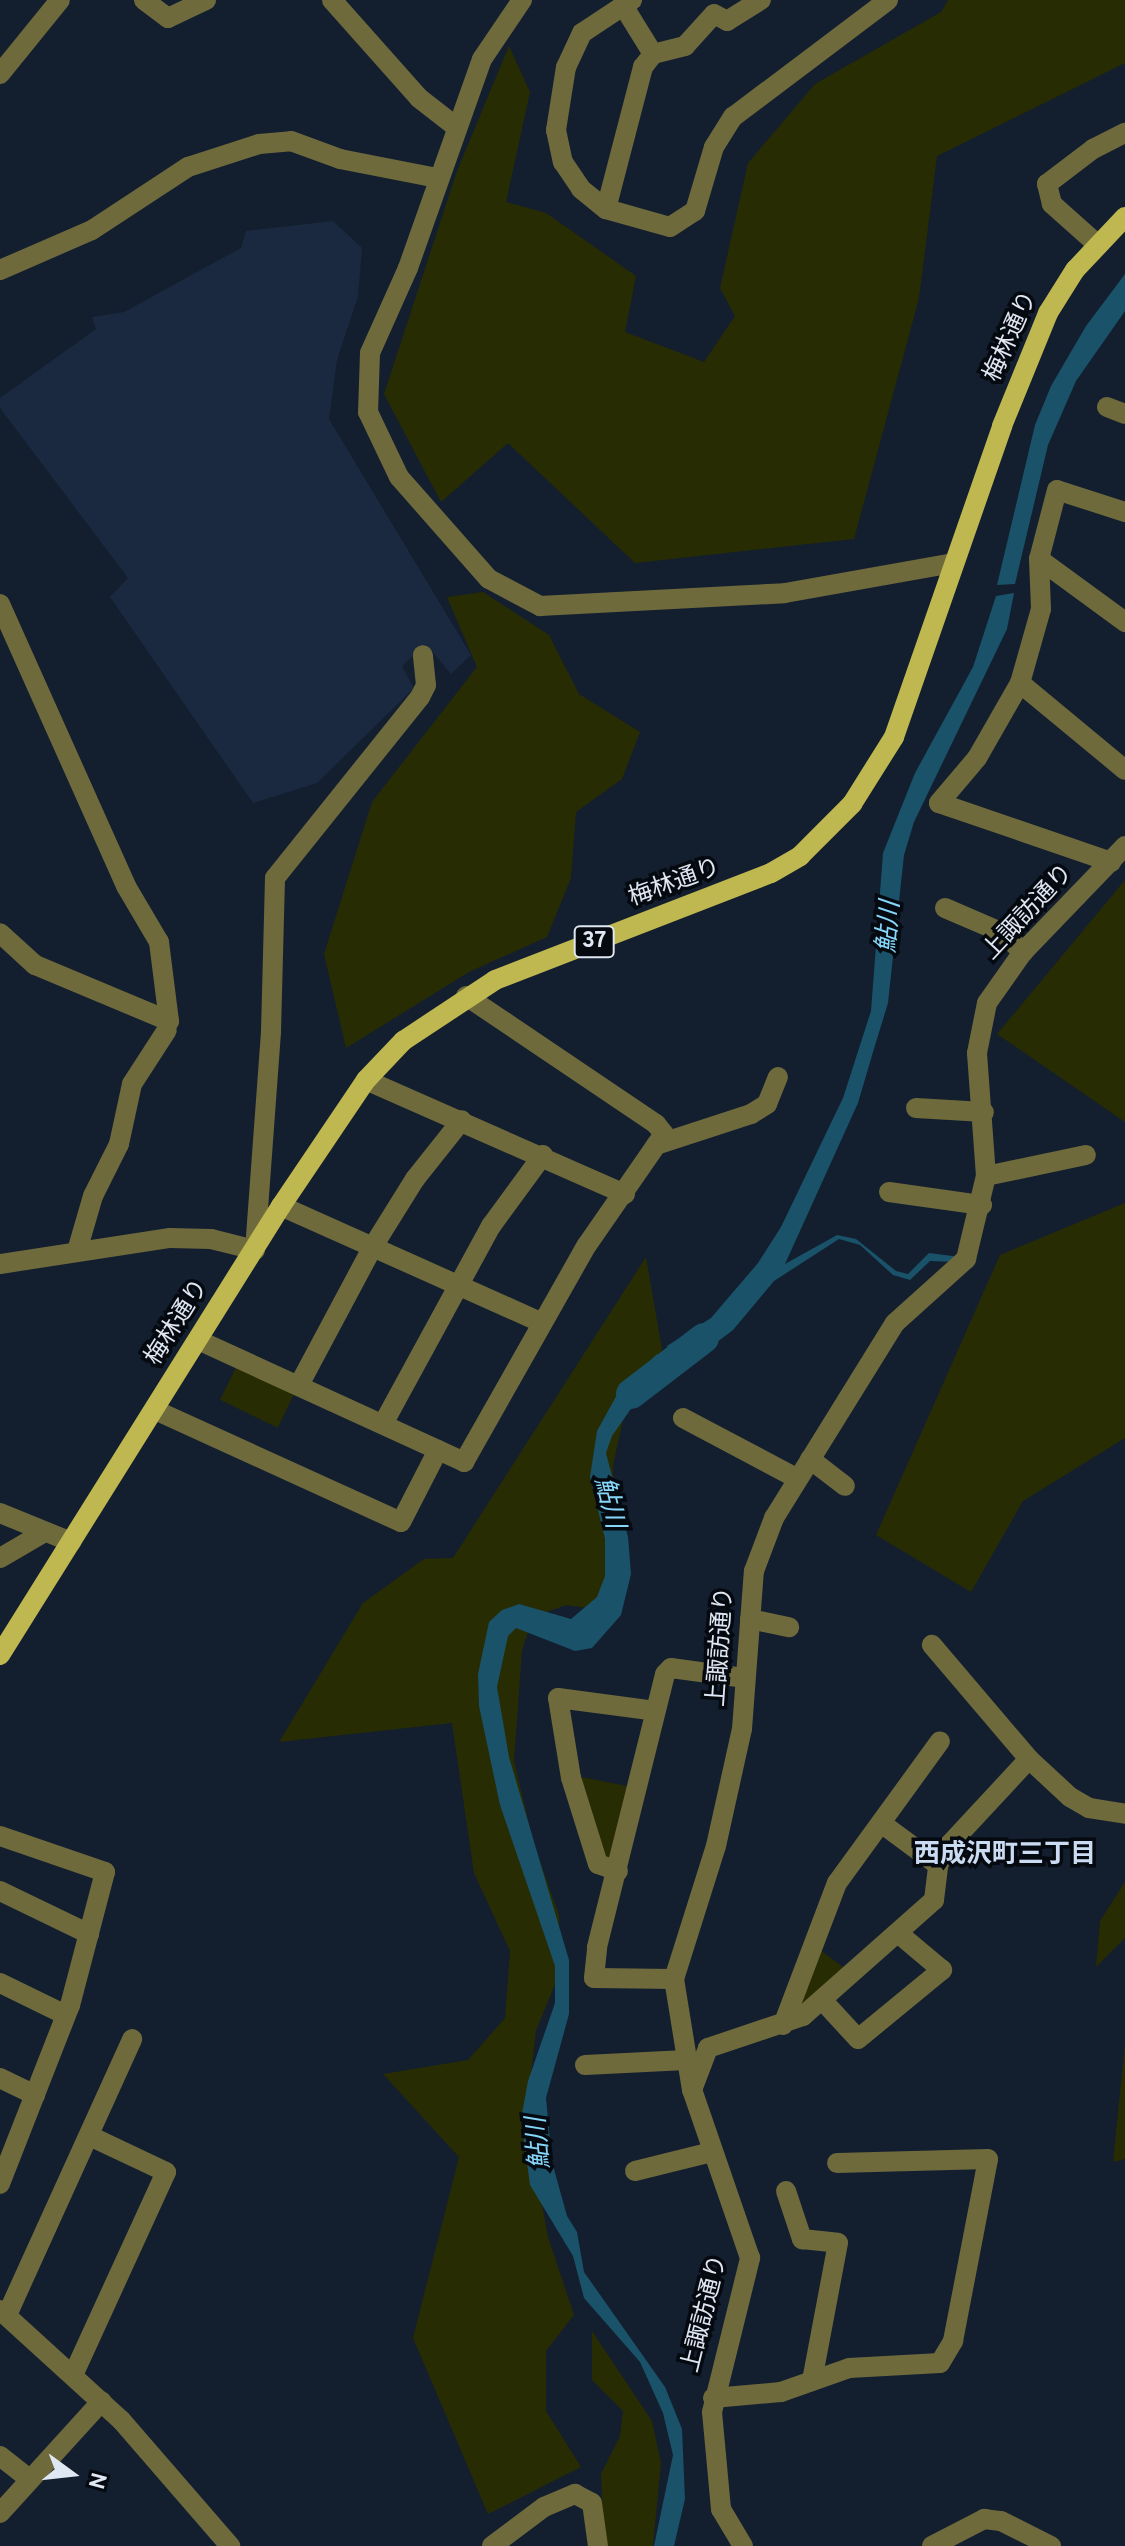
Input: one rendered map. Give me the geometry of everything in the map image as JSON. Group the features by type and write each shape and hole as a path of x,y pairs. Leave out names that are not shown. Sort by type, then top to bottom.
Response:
{"main road":[{"name":"梅林通り","path":"0,1655 281,1206 366,1080 403,1041 466,996 533,965 741,888 800,856 852,804 894,737 953,563 1048,313 1098,245 1125,217"}],"street":[{"path":"0,74 60,0"},
{"path":"144,0 168,18 206,0"},
{"path":"332,0 419,98 455,126"},
{"path":"522,0 482,59 455,126 408,268 370,353 368,412 399,477 489,579 540,606 562,607 674,596 785,593 953,563"},
{"path":"606,209 643,67 653,54 685,46 714,14 727,21 761,0"},
{"path":"653,54 628,4 582,33 566,67 556,130 563,162 575,180 606,209 660,226 689,219 714,147 733,117 888,0"},
{"path":"1098,245 1052,204 1047,184 1093,149 1125,133"},
{"path":"0,270 92,230 188,167 259,144 291,141 340,159 437,178"},
{"path":"1111,862 939,803 977,758 1020,683 1041,609 1039,559 1057,490 1125,512"},
{"path":"1039,559 1125,622"},
{"path":"0,604 6,635 126,886 159,942 169,1021 35,965 0,933"},
{"path":"0,1264 170,1238 211,1239 255,1250 271,1031 275,878 420,697 426,685 423,655"},
{"path":"1020,683 1125,770"},
{"name":"上諏訪通り","path":"743,2546 721,2509 713,2398 750,2258 692,2090 674,1979 727,1800 742,1729 750,1619 762,1541 895,1323 966,1259 982,1205 986,1176 984,1112 977,1053 987,1003 1023,952 1125,846"},
{"path":"945,908 1003,933 1023,952"},
{"path":"198,1340 464,1462 587,1245 664,1134 656,1124 466,996"},
{"path":"77,1251 93,1196 119,1144 132,1084 167,1030"},
{"path":"656,1145 751,1114 767,1104 778,1077"},
{"path":"366,1080 543,1155 625,1194"},
{"path":"916,1108 984,1112"},
{"path":"299,1385 372,1248 415,1179 462,1120"},
{"path":"383,1424 491,1226 543,1155"},
{"path":"986,1176 1086,1155"},
{"path":"889,1192 982,1205"},
{"path":"281,1206 542,1323"},
{"path":"155,1410 401,1522 438,1450"},
{"path":"683,1418 798,1479"},
{"path":"810,1459 845,1486"},
{"path":"0,1513 71,1542"},
{"path":"0,1558 43,1533"},
{"path":"750,1619 789,1627"},
{"path":"932,1645 1029,1759 1070,1797 1089,1808 1125,1814"},
{"path":"674,1979 594,1978 597,1947 655,1711 671,1668 745,1678"},
{"path":"618,1871 598,1864 571,1778 558,1698 655,1711"},
{"path":"783,2025 837,1883 940,1741"},
{"path":"692,2090 708,2048 783,2025 824,2002 934,1900 938,1865 949,1845 1029,1759"},
{"path":"881,1823 938,1865"},
{"path":"0,2184 66,2015 105,1872 2,1840"},
{"path":"0,1891 89,1934"},
{"path":"824,2002 858,2039 942,1970 898,1933"},
{"path":"0,1983 66,2015"},
{"path":"132,2039 90,2136 4,2313 102,2401 230,2546"},
{"path":"585,2065 686,2060"},
{"path":"0,2078 35,2095"},
{"path":"74,2373 166,2172 90,2136"},
{"path":"635,2171 712,2152"},
{"path":"713,2398 781,2392 849,2368 940,2363 953,2341 988,2159 837,2163"},
{"path":"786,2191 802,2239 838,2243 812,2381"},
{"path":"0,2513 102,2401"},
{"path":"0,2456 29,2479"},
{"path":"492,2546 544,2507 575,2494 592,2503 598,2546"},
{"path":"932,2546 984,2519 1001,2521 1051,2546"}],"shaded area":[{"path":"333,221 362,248 358,296 337,360 329,419 471,655 451,674 426,644 402,666 414,688 317,783 253,803 110,597 128,578 0,408 0,398 96,329 92,317 124,312 241,248 246,231"}],"green space":[{"path":"948,0 1125,0 1125,63 937,156 919,298 854,539 635,563 508,443 441,502 384,394 457,171 509,46 530,92 506,202 546,213 636,276 625,332 704,362 735,316 720,288 748,163 815,84 941,12"},
{"path":"483,592 549,635 579,694 640,732 622,779 576,812 571,878 547,937 469,972 346,1048 324,954 372,802 477,667 447,597"},
{"path":"1125,880 1125,1122 997,1034"},
{"path":"1125,1203 1125,1438 1023,1501 971,1592 876,1535 1000,1255"},
{"path":"646,1257 664,1361 641,1386 623,1419 613,1466 615,1518 602,1610 566,1605 533,1617 522,1650 514,1761 534,1845 559,1915 560,1972 536,2031 526,2117 548,2237 574,2315 546,2351 546,2411 581,2467 488,2514 413,2338 459,2157 383,2074 468,2060 505,2018 510,1951 474,1873 452,1723 279,1742 363,1603 424,1559 453,1558"},
{"path":"239,1361 297,1389 278,1428 220,1400"},
{"path":"571,1775 637,1788 618,1871 598,1864"},
{"path":"1125,1882 1125,1938 1096,1967 1100,1921"},
{"path":"815,1946 852,1974 783,2025"},
{"path":"1125,2043 1125,2159 1113,2162"},
{"path":"592,2331 652,2421 661,2463 653,2546 604,2546 601,2474 620,2436 623,2411 592,2380"}],"water":[{"path":"1125,274 1125,311 1076,381 1048,445 1015,584 997,585 1035,425 1051,386 1086,326"},
{"path":"1014,593 1007,629 914,822 904,855 888,1003 858,1103 785,1264 837,1235 856,1239 896,1271 908,1274 929,1253 960,1257 955,1262 930,1261 910,1280 893,1275 860,1245 839,1239 774,1281 733,1330 675,1374 667,1346 711,1318 758,1263 781,1227 843,1098 871,1011 883,853 915,773 973,667 996,596"},
{"path":"657,1354 664,1383 635,1403 612,1436 606,1453 628,1537 631,1574 621,1615 592,1648 575,1651 516,1628 508,1636 497,1687 509,1757 569,1960 569,2014 546,2098 552,2162 567,2216 577,2232 584,2272 665,2387 682,2429 685,2499 674,2546 654,2546 673,2455 663,2413 640,2362 584,2298 573,2256 530,2185 521,2119 528,2081 555,2003 555,1966 500,1805 479,1706 478,1674 489,1622 502,1610 519,1604 571,1619 597,1597 605,1576 605,1539 590,1477 597,1431 619,1391"}],"waterway":[{"name":"鮎川","path":"631,1394 704,1338"}],"district":[{"name":"西成沢町三丁目","path":"1005,1856"}]}
